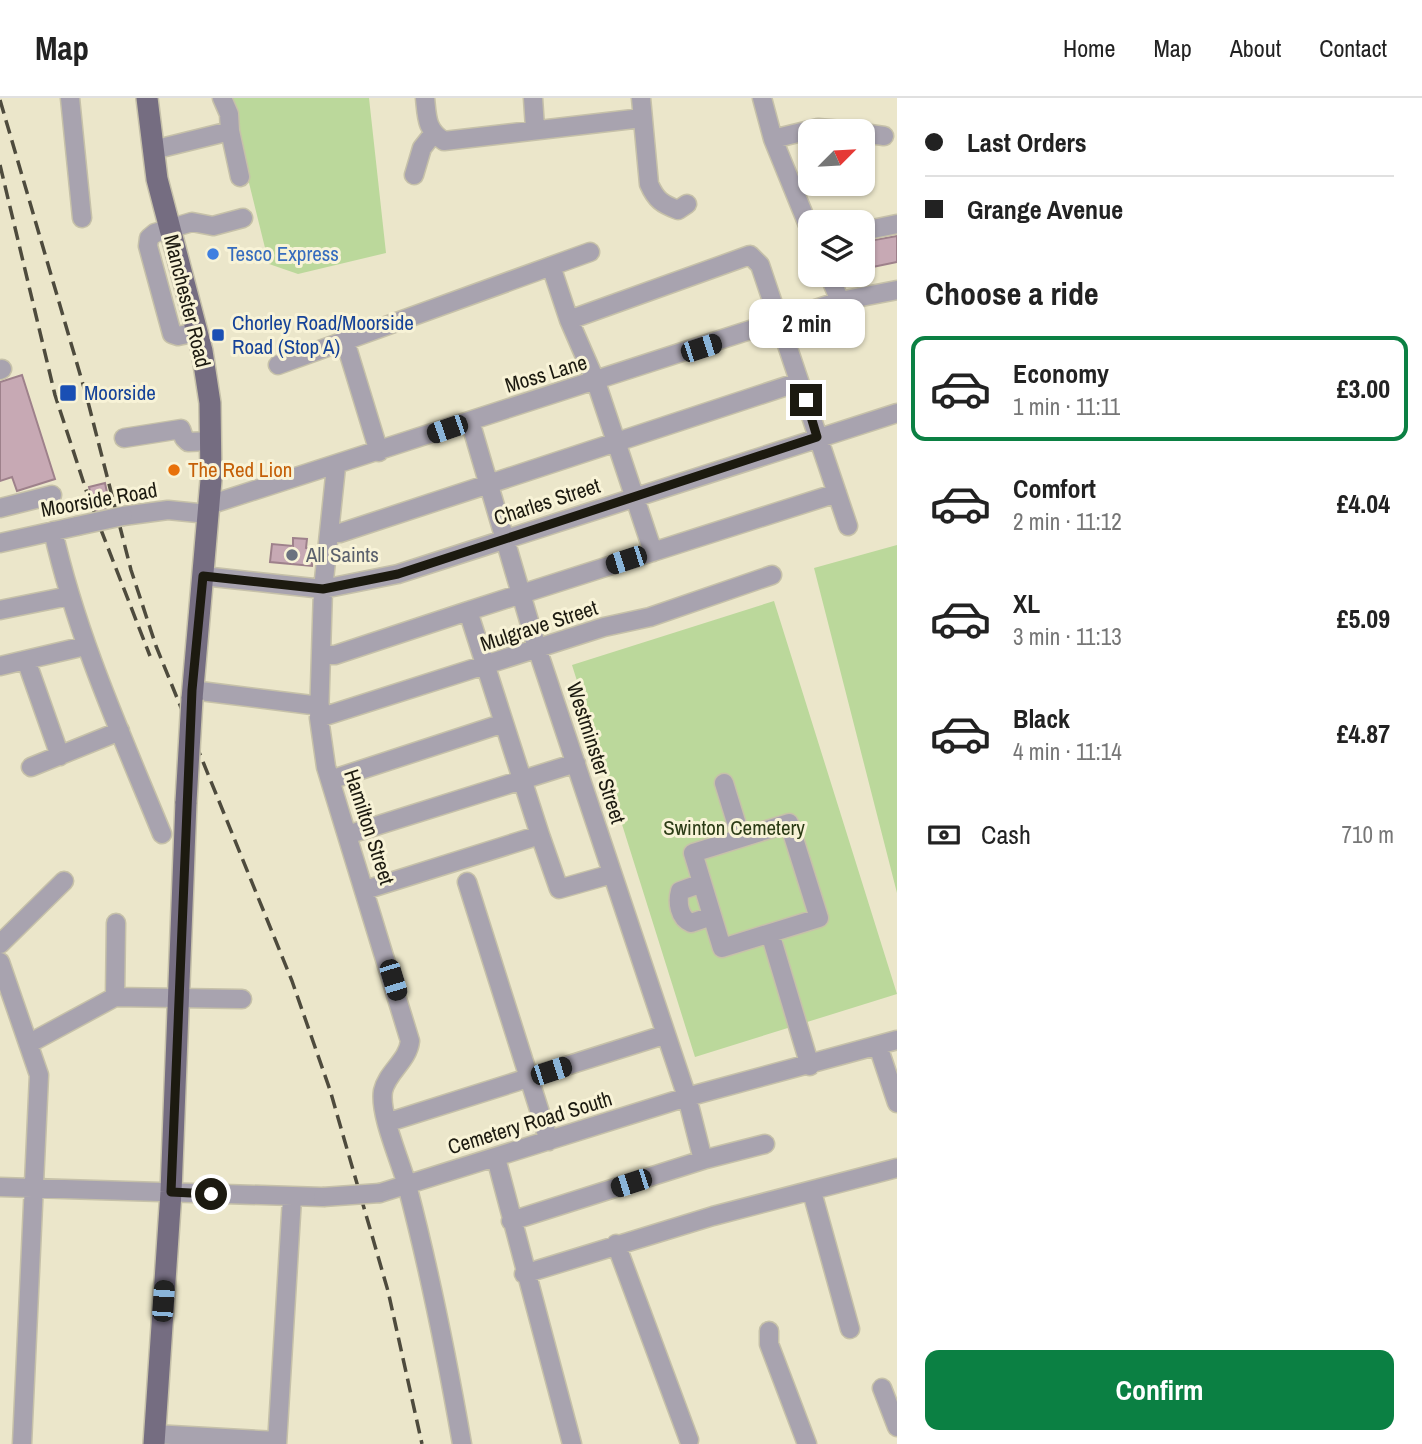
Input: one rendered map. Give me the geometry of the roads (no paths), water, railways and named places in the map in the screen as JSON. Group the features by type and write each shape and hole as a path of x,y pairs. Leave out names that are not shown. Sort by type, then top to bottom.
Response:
{"main road":[{"name":"Manchester Road","path":"148,98 153,150 169,228 197,332 210,402 211,441 208,510 192,695 186,802 181,997 154,1439"}],"street":[{"path":"71,98 82,218"},
{"path":"222,98 229,114 240,177"},
{"path":"425,98 427,122 433,134 444,141 535,128 642,118"},
{"path":"533,98 535,128"},
{"path":"641,98 649,184 662,204 683,212"},
{"path":"762,98 773,139 802,210"},
{"path":"153,150 230,131"},
{"path":"773,139 798,133"},
{"path":"414,175 422,148 433,134"},
{"path":"875,135 884,136"},
{"path":"169,228 192,222 213,226 243,218"},
{"path":"875,228 897,224"},
{"path":"278,365 590,252"},
{"path":"569,320 746,254 760,265 848,526"},
{"path":"551,266 569,320 596,382 653,552"},
{"path":"834,287 840,301"},
{"name":"Moss Lane","path":"208,510 470,421 840,301 897,290"},
{"path":"345,341 379,452"},
{"path":"329,533 340,533 799,382"},
{"name":"Charles Street","path":"203,576 323,589 398,574 897,413"},
{"name":"Westminster Street","path":"470,421 537,648 664,1035 687,1097 703,1160"},
{"path":"124,438 181,429 188,442 211,441"},
{"name":"Hamilton Street","path":"336,467 323,589 319,713 330,780 411,1041 410,1051 383,1093 443,1337 462,1444"},
{"path":"321,655 335,654 837,493"},
{"path":"0,508 52,495"},
{"name":"Moorside Road","path":"0,543 123,516 168,510 208,510"},
{"path":"53,531 85,646 162,834"},
{"name":"Mulgrave Street","path":"192,695 319,713 486,667 604,627 650,617 765,573"},
{"path":"0,610 69,596"},
{"path":"468,611 559,889 612,874"},
{"path":"0,666 85,646"},
{"path":"26,660 60,755"},
{"path":"330,780 504,723"},
{"path":"31,767 120,731"},
{"path":"347,835 576,763"},
{"path":"724,783 741,838"},
{"path":"789,823 819,918 722,948 702,883 693,853 789,823"},
{"path":"365,890 540,835"},
{"path":"0,944 64,881"},
{"path":"467,882 549,1141"},
{"path":"702,883 680,891 678,903 683,917 691,923 712,916"},
{"path":"115,997 116,923"},
{"path":"770,933 810,1066"},
{"path":"0,962 39,1075 36,1188 22,1444"},
{"path":"30,1043 115,997 242,999"},
{"path":"388,1122 664,1035"},
{"name":"Cemetery Road South","path":"0,1187 292,1198 380,1193 687,1097 810,1066 897,1040"},
{"path":"878,1046 897,1103"},
{"path":"511,1221 703,1160 765,1144"},
{"path":"496,1158 524,1274 572,1444"},
{"path":"524,1274 617,1244 897,1168"},
{"path":"812,1192 850,1329"},
{"path":"154,1439 277,1443 292,1198"},
{"path":"617,1244 689,1440"},
{"path":"769,1331 769,1344 807,1444"},
{"path":"882,1388 897,1427"}],"railway":[{"path":"0,100 87,398 131,570 156,646 292,981 330,1090 388,1291 422,1444"},
{"path":"0,165 55,395 89,499 150,656"}],"place":[{"name":"Tesco Express","path":"213,254"},
{"name":"Chorley Road/Moorside Road (Stop A)","path":"218,335"},
{"name":"Moorside","path":"68,393"},
{"name":"The Red Lion","path":"174,470"},
{"name":"All Saints","path":"292,555"}],"park label":[{"name":"Swinton Cemetery","path":"734,828"}]}
